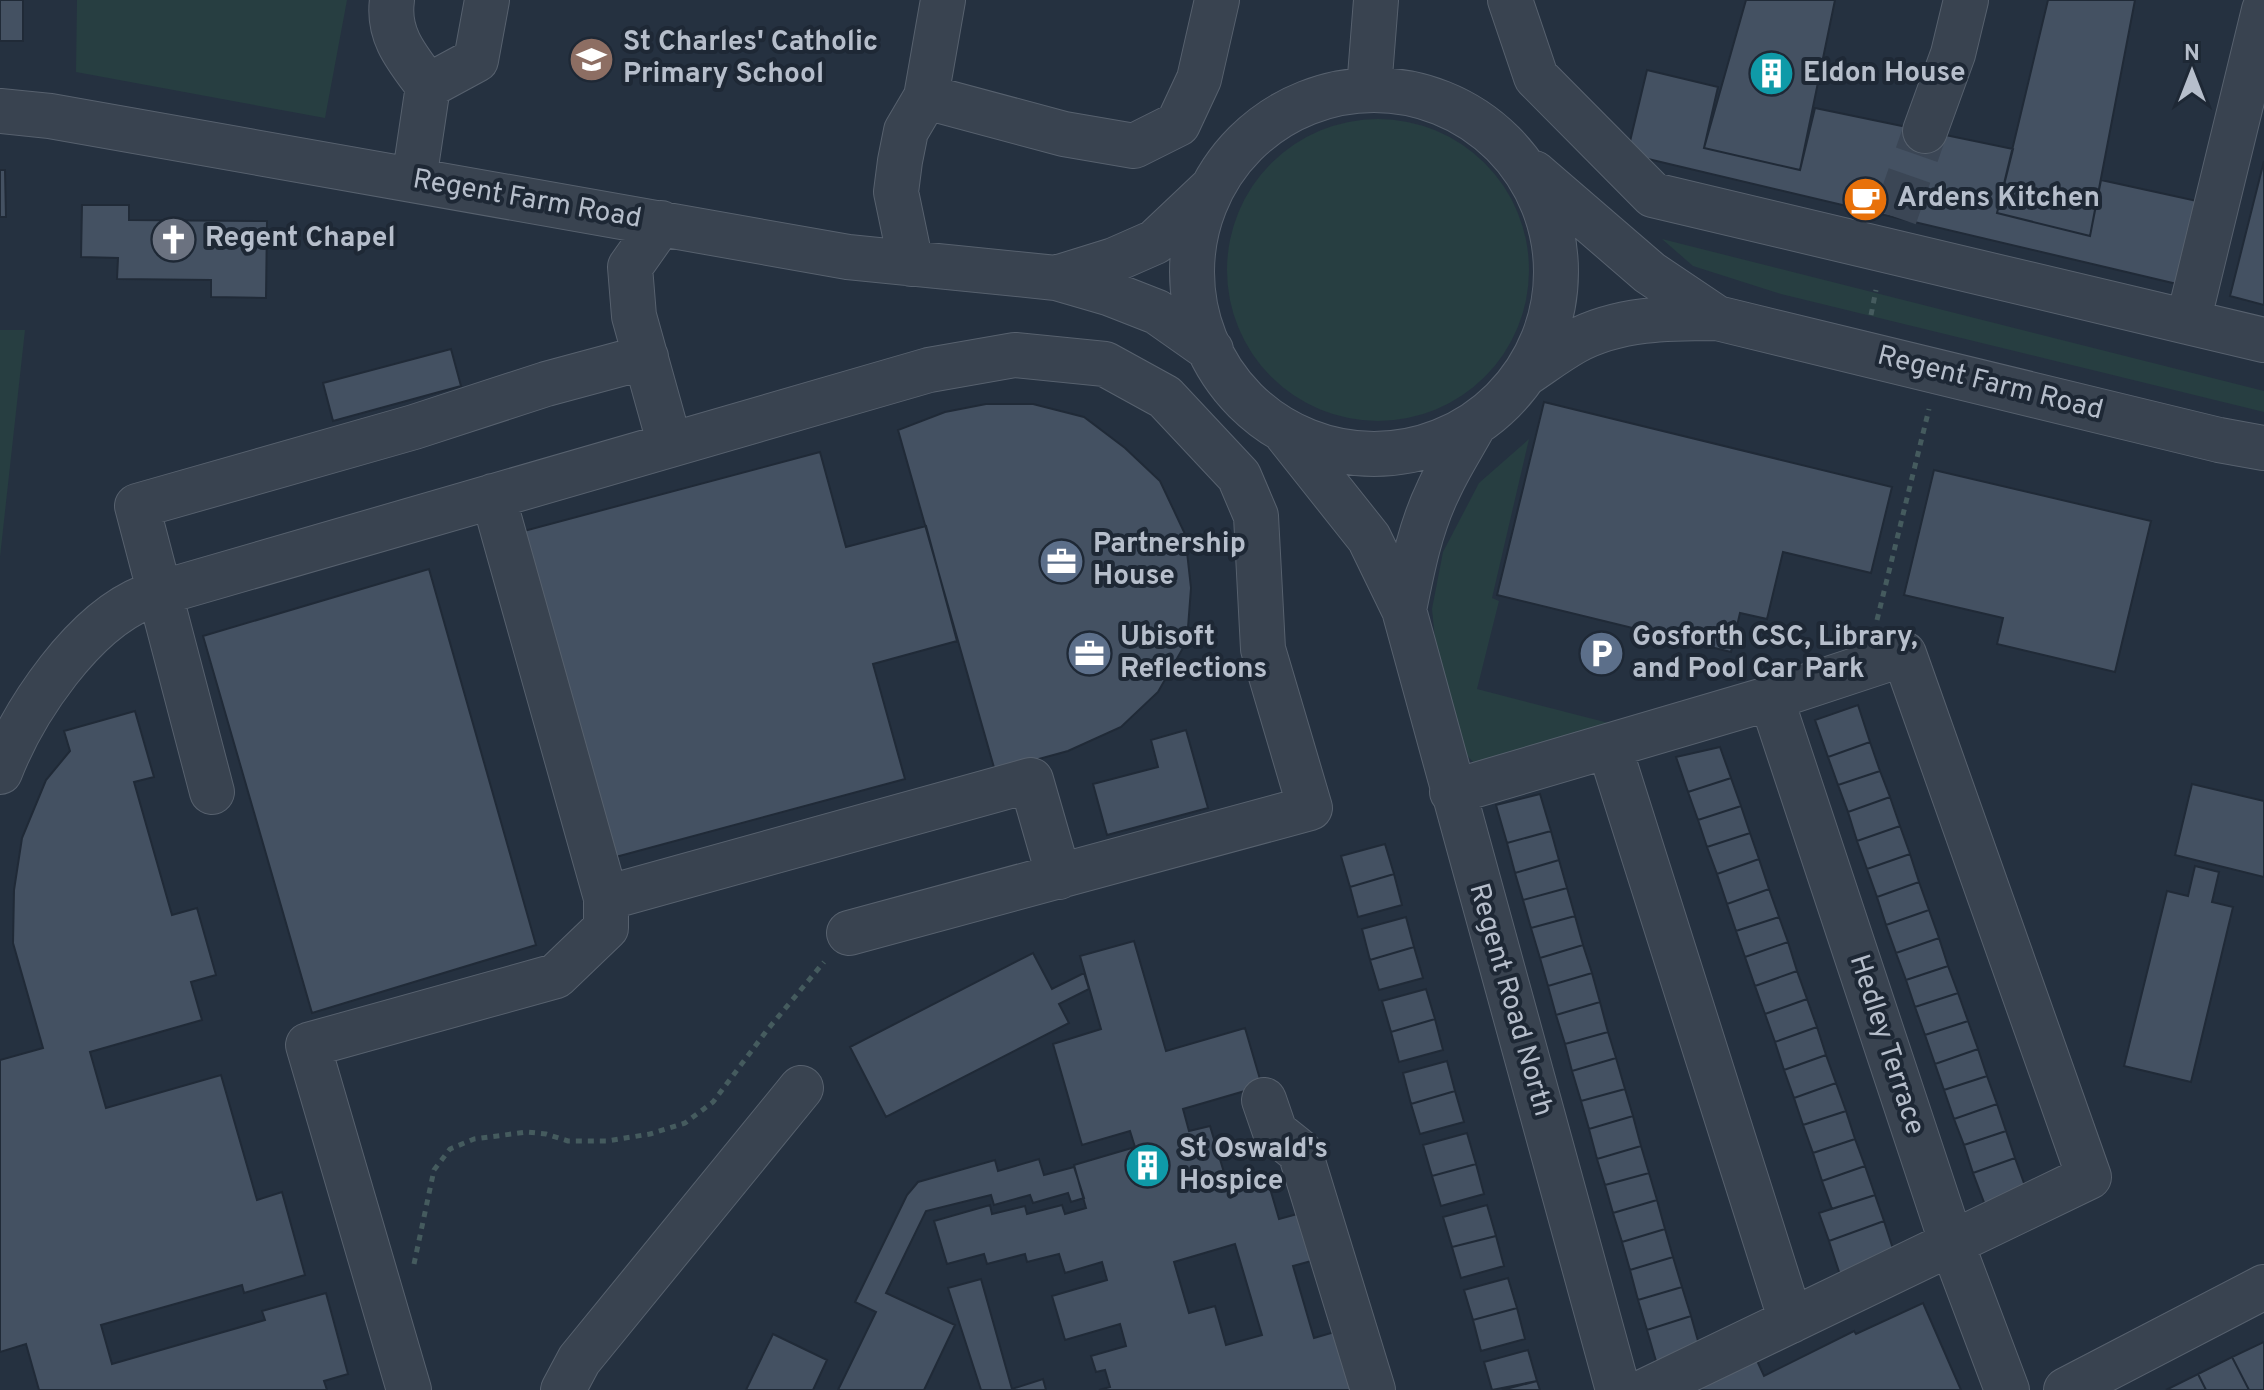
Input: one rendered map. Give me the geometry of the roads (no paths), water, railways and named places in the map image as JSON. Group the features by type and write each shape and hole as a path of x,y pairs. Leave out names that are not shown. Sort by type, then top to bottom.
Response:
{"street":[{"path":"392,0 394,35 428,86 414,180"},
{"path":"428,86 476,60 487,0"},
{"path":"911,264 896,192 906,131 926,97 943,0"},
{"path":"926,97 1064,134 1134,146 1178,124 1199,79 1217,0"},
{"path":"1510,0 1536,77 1653,195 2264,340"},
{"path":"1925,131 1953,54 1966,0"},
{"path":"1369,89 1376,4"},
{"path":"2188,322 2264,10"},
{"name":"Regent Farm Road","path":"1522,164 1550,219 1557,279 1546,337 1517,387 1474,425 1421,449 1363,455 1307,442 1258,414 1220,371 1197,319 1191,263 1201,211 1226,164 1263,126 1309,100 1369,89 1423,95 1478,121 1522,164 1650,273 1717,318"},
{"name":"Regent Farm Road","path":"0,111 50,116 848,257 1056,278 1157,312 1211,350"},
{"name":"Regent Farm Road","path":"1056,278 1114,260 1155,242 1215,185"},
{"path":"661,223 630,267 634,316 670,445"},
{"name":"Regent Farm Road","path":"1524,374 1576,341 1619,325 1662,318 1717,318 2219,440 2264,448"},
{"path":"0,772 13,743 44,693 96,628 124,606 929,370 1015,355 1105,364 1165,397 1239,476 1256,516 1263,649 1310,808 849,933"},
{"path":"212,792 137,506 646,357"},
{"name":"Regent Road North","path":"1404,610 1428,515 1474,425"},
{"name":"Regent Road North","path":"1280,426 1369,538 1404,610 1618,1390"},
{"path":"409,1390 308,1045 556,976 606,928 606,898 493,496"},
{"path":"1452,792 1771,698 1904,654 2089,1177 1647,1390"},
{"name":"Hedley Terrace","path":"1771,698 1952,1244 2007,1390"},
{"path":"1609,746 1791,1321"},
{"path":"606,898 1031,780 1059,877"},
{"path":"563,1390 579,1360 801,1088"},
{"path":"1264,1100 1275,1132 1300,1152 1373,1390"},
{"path":"2066,1390 2264,1287"}],"tunnel":[{"path":"1895,217 1925,131"}],"place":[{"name":"St Charles' Catholic Primary School","path":"592,59"},
{"name":"Eldon House","path":"1772,74"},
{"name":"Ardens Kitchen","path":"1866,199"},
{"name":"Regent Chapel","path":"174,239"},
{"name":"Partnership House","path":"1062,561"},
{"name":"Ubisoft Reflections","path":"1089,654"},
{"name":"Gosforth CSC, Library, and Pool Car Park","path":"1601,654"},
{"name":"St Oswald's Hospice","path":"1148,1166"}]}
